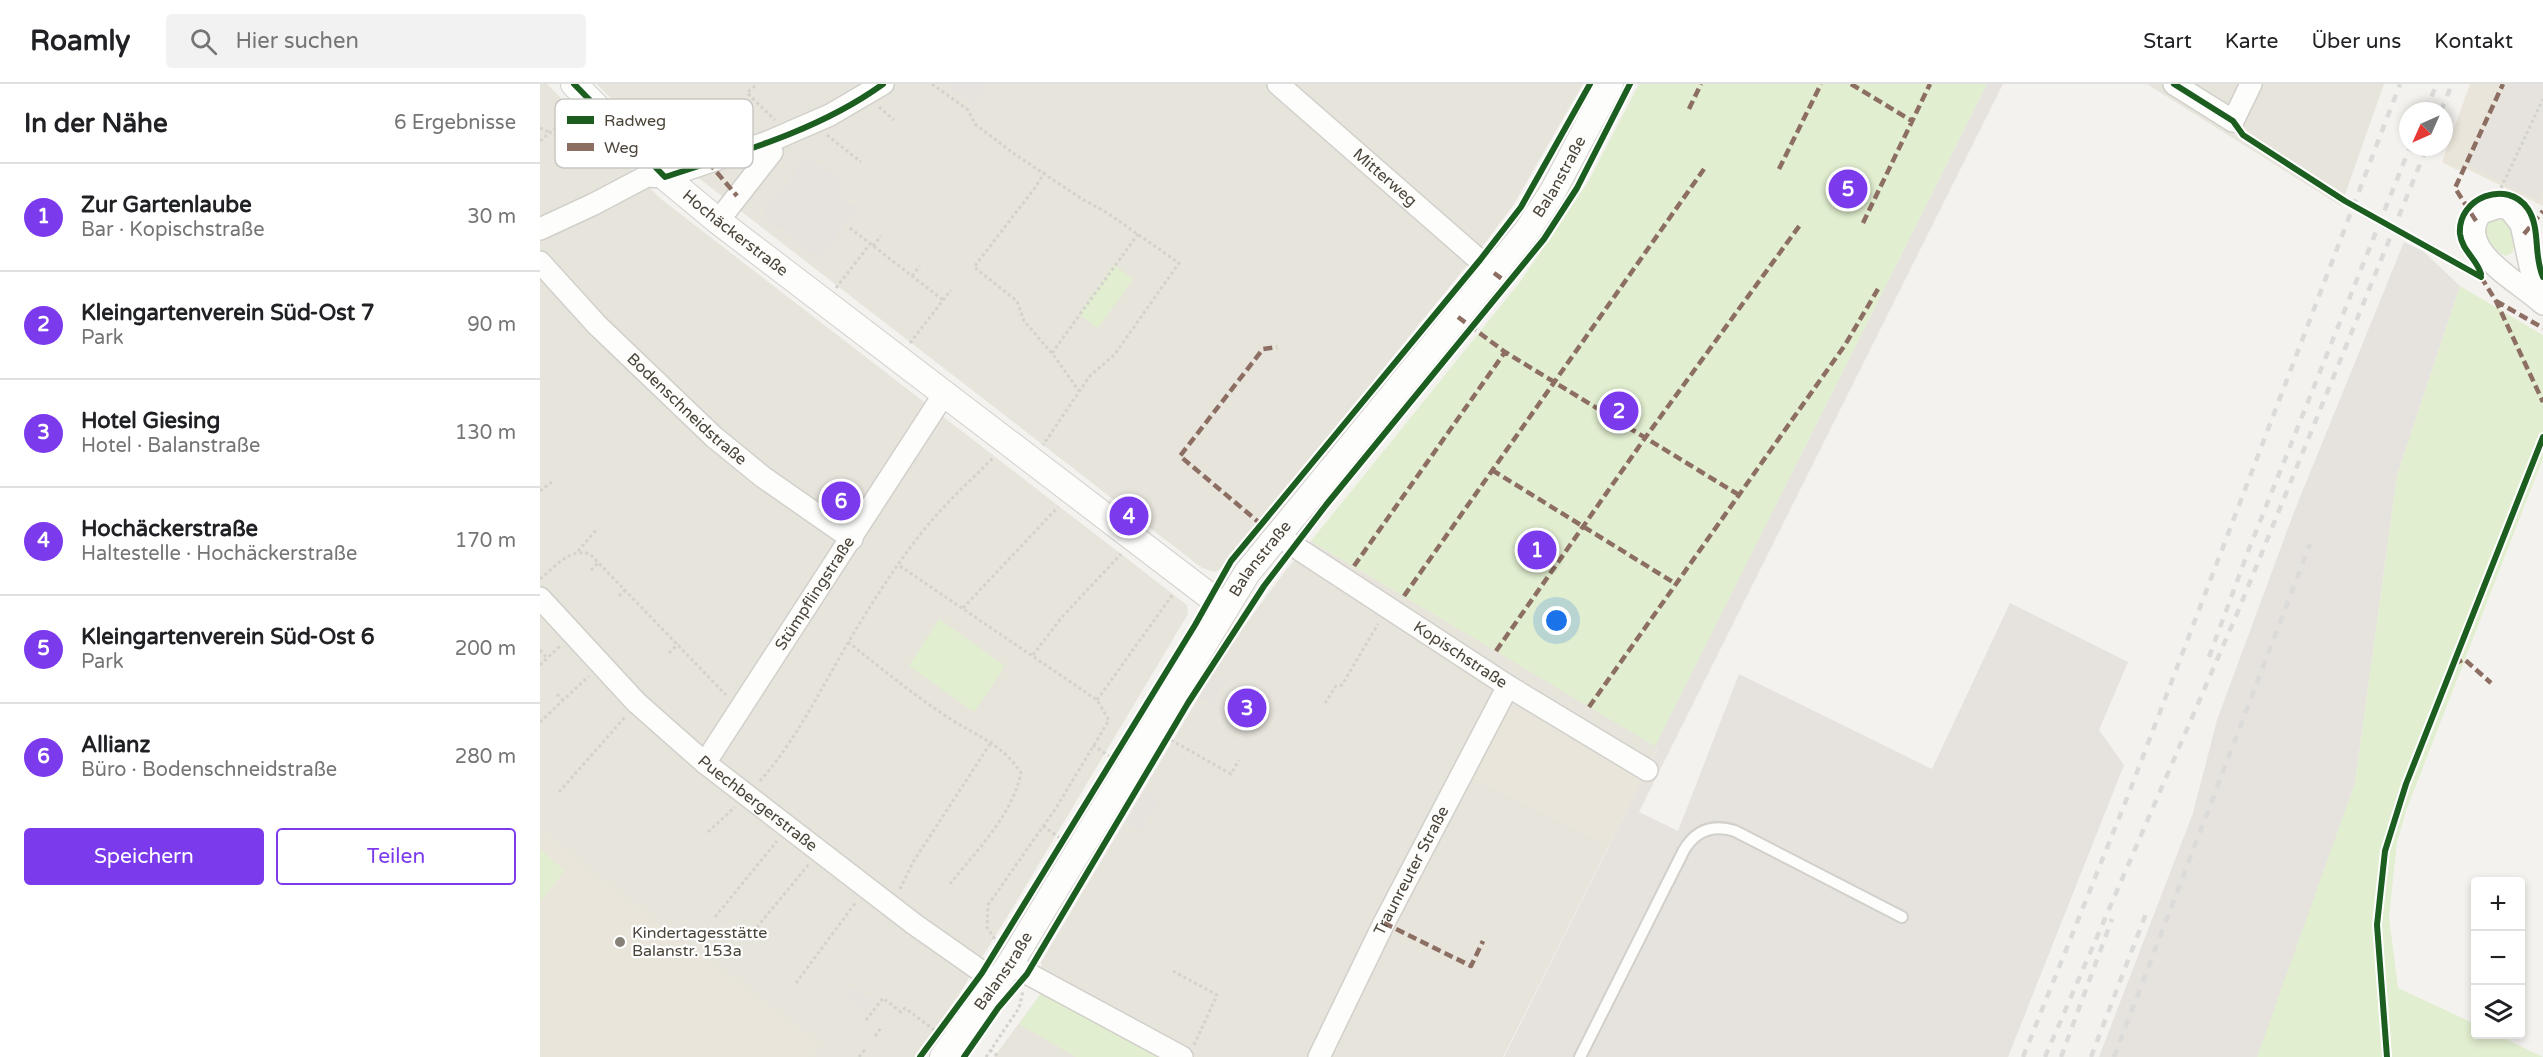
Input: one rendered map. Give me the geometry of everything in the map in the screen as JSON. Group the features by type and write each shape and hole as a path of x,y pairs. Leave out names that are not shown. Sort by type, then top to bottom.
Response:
{"street":[{"path":"753,147 812,123 883,84"},
{"name":"Mitterweg","path":"1278,84 1494,273"},
{"path":"2174,84 2233,121 2251,84"},
{"name":"Balanstraße","path":"948,1050 1010,971 1225,608 1276,535 1494,273 1552,193 1603,87"},
{"path":"718,221 772,152 768,142"},
{"name":"Hochäckerstraße","path":"656,168 718,221 1225,608"},
{"path":"540,229 647,176 665,177 691,168"},
{"name":"Bodenschneidstraße","path":"540,262 597,325 714,437 763,477 852,538"},
{"name":"Stümpflingstraße","path":"705,763 944,394"},
{"name":"Kopischstraße","path":"1276,535 1508,686 1647,770"},
{"name":"Puechbergerstraße","path":"540,598 637,703 705,763 891,906 1010,971 1188,1052"},
{"name":"Traunreuter Straße","path":"1319,1057 1384,923 1508,686"}],"lane":[{"path":"1580,1057 1684,850 1690,840 1701,831 1719,828 1735,831 1902,917"}],"path":[{"path":"932,84 968,110 975,124 1179,263 1115,354 1089,377 1032,461"},
{"path":"755,86 747,93 788,133"},
{"path":"2499,192 2543,99"},
{"path":"2233,121 2243,135 2344,201 2471,269"},
{"path":"812,123 861,162"},
{"path":"540,128 549,132"},
{"path":"540,141 555,128"},
{"path":"1045,172 1035,189 974,267 1017,301 1024,321 1052,353 1079,391"},
{"path":"850,228 943,300"},
{"path":"1052,353 1138,234"},
{"path":"825,303 871,245 881,236"},
{"path":"912,276 920,266"},
{"path":"898,359 951,290"},
{"path":"708,832 748,795 779,760 812,709 848,642 932,520 1008,443"},
{"path":"540,491 553,481"},
{"path":"963,608 1072,492"},
{"path":"540,579 570,554 578,551 597,529"},
{"path":"1032,656 1085,592 1135,540"},
{"path":"578,551 590,554 599,562 739,711"},
{"path":"591,570 599,562"},
{"path":"900,566 1097,700 1109,720 1043,825 988,905 987,927 1010,971 1019,1008 986,1057"},
{"path":"619,596 626,589"},
{"path":"1097,700 1173,593 1182,600"},
{"path":"1325,703 1336,686 1342,685 1388,608"},
{"path":"646,622 652,616"},
{"path":"540,664 573,634"},
{"path":"848,642 953,721 992,741 1011,758 1021,773 1018,785 993,830 950,884"},
{"path":"669,653 678,644"},
{"path":"540,650 547,658"},
{"path":"540,722 600,665"},
{"path":"557,694 563,700"},
{"path":"559,792 637,703"},
{"path":"1168,738 1231,774 1239,760"},
{"path":"891,906 913,862 992,741"},
{"path":"1093,745 1113,759"},
{"path":"1043,825 1064,841"},
{"path":"715,916 788,827"},
{"path":"753,932 819,851"},
{"path":"796,983 866,887"},
{"path":"1173,971 1217,995 1188,1052"},
{"path":"866,1020 883,998 901,1012 904,1008 948,1050"},
{"path":"875,1036 881,1028"},
{"path":"859,1057 866,1047"},
{"path":"990,1050 999,1057"}],"shaded area":[{"path":"540,84 547,84 562,99 555,99 555,168 630,168 661,199 1187,605 1188,614 1015,904 958,996 915,1057 540,1057"},
{"path":"597,84 1583,84 1514,204 1488,239 1223,567 1215,572 1202,568 686,168 753,168 753,99 611,99"},
{"path":"946,84 989,84 972,105"},
{"path":"1987,84 2003,84 1639,812 1678,831 1739,674 1932,769 2010,603 2128,662 2099,730 2124,765 2008,1057 1504,1057 1658,748 1655,746"},
{"path":"2147,84 2384,84 2341,206"},
{"path":"2470,84 2543,84 2543,206 2467,169 2457,170 2442,162 2444,156 2453,156 2453,131"},
{"path":"2506,84 2543,84 2543,190 2538,200 2467,165"},
{"path":"807,156 843,183 835,192 857,208 820,259 762,214"},
{"path":"2404,242 2423,251 2460,286 2397,476 2355,783 2265,1038 2257,1057 2099,1057 2193,813 2217,720 2294,512"},
{"path":"1311,541 1658,747 1503,1057 994,1057 1042,992 1041,962 1228,648 1286,570"},
{"path":"1213,673 1226,681 1212,704 1199,697"},
{"path":"1512,708 1528,714 1642,781 1609,846 1473,778 1506,713"},
{"path":"1144,791 1159,800 1140,831 1126,823"},
{"path":"540,828 588,870 819,1044 809,1057 540,1057"},
{"path":"854,987 875,1003 867,1013 846,997"}],"green space":[{"path":"1639,84 1987,84 1655,746 1311,541 1520,282 1588,182"},
{"path":"2501,217 2510,223 2514,245 2513,252 2506,256 2485,239 2485,222"},
{"path":"1114,265 1133,279 1098,328 1079,314"},
{"path":"2460,286 2543,335 2543,458 2406,811 2397,842 2389,917 2398,988 2471,1022 2471,1039 2505,1039 2543,1057 2257,1057 2355,783 2397,476"},
{"path":"939,619 1005,666 974,712 909,666"},
{"path":"540,849 565,871 540,901"},
{"path":"1042,992 1160,1057 1076,1057 1019,1024"}],"railway":[{"path":"2023,1057 2129,793 2400,84"},
{"path":"2429,102 2437,84"},
{"path":"2445,102 2452,84"},
{"path":"2209,657 2249,549 2406,156"},
{"path":"2045,1057 2239,609 2423,156"},
{"path":"2114,1057 2310,544"},
{"path":"2091,1057 2147,911"},
{"path":"2061,1057 2112,919"}],"marked path":[{"path":"1689,109 1701,84"},
{"path":"1779,169 1821,84"},
{"path":"1851,84 1912,121"},
{"path":"1863,223 1930,84"},
{"path":"2476,221 2455,188 2503,84"},
{"path":"713,168 737,196"},
{"path":"1404,596 1704,169"},
{"path":"2524,234 2543,211"},
{"path":"1496,651 1645,438 1800,225"},
{"path":"1494,273 1509,284"},
{"path":"2481,277 2496,301 2543,402"},
{"path":"1589,707 1845,345 1878,289"},
{"path":"2496,301 2543,328"},
{"path":"1458,317 1505,352 1739,495"},
{"path":"1262,525 1180,456 1263,349 1277,347"},
{"path":"1354,566 1505,352"},
{"path":"1492,470 1676,584"},
{"path":"2454,664 2464,659 2491,683"},
{"path":"1384,923 1471,966 1483,941"}],"cycle path":[{"path":"574,84 589,99"},
{"path":"753,148 833,115 883,84"},
{"path":"920,1057 982,973 1195,625 1231,561 1480,260 1521,207 1590,84"},
{"path":"964,1057 998,1008 1027,974 1188,703 1264,586 1326,505 1544,239 1577,188 1630,84"},
{"path":"2174,84 2233,121 2243,135 2345,201 2481,277"},
{"path":"656,168 665,177 692,168"},
{"path":"2481,274 2461,240 2461,221 2466,211 2475,202 2485,196 2496,194 2508,195 2519,200 2528,209 2536,234 2538,260 2543,277"},
{"path":"2387,1057 2377,925 2385,851 2406,784 2543,437"}],"place":[{"name":"Kleingartenverein Süd-Ost 6","path":"1848,189"},
{"name":"Kleingartenverein Süd-Ost 7","path":"1619,411"},
{"name":"Allianz","path":"841,501"},
{"name":"Hochäckerstraße","path":"1129,516"},
{"name":"Zur Gartenlaube","path":"1537,550"},
{"name":"Hotel Giesing","path":"1247,708"},
{"name":"Kindertagesstätte Balanstr. 153a","path":"620,942"}]}
